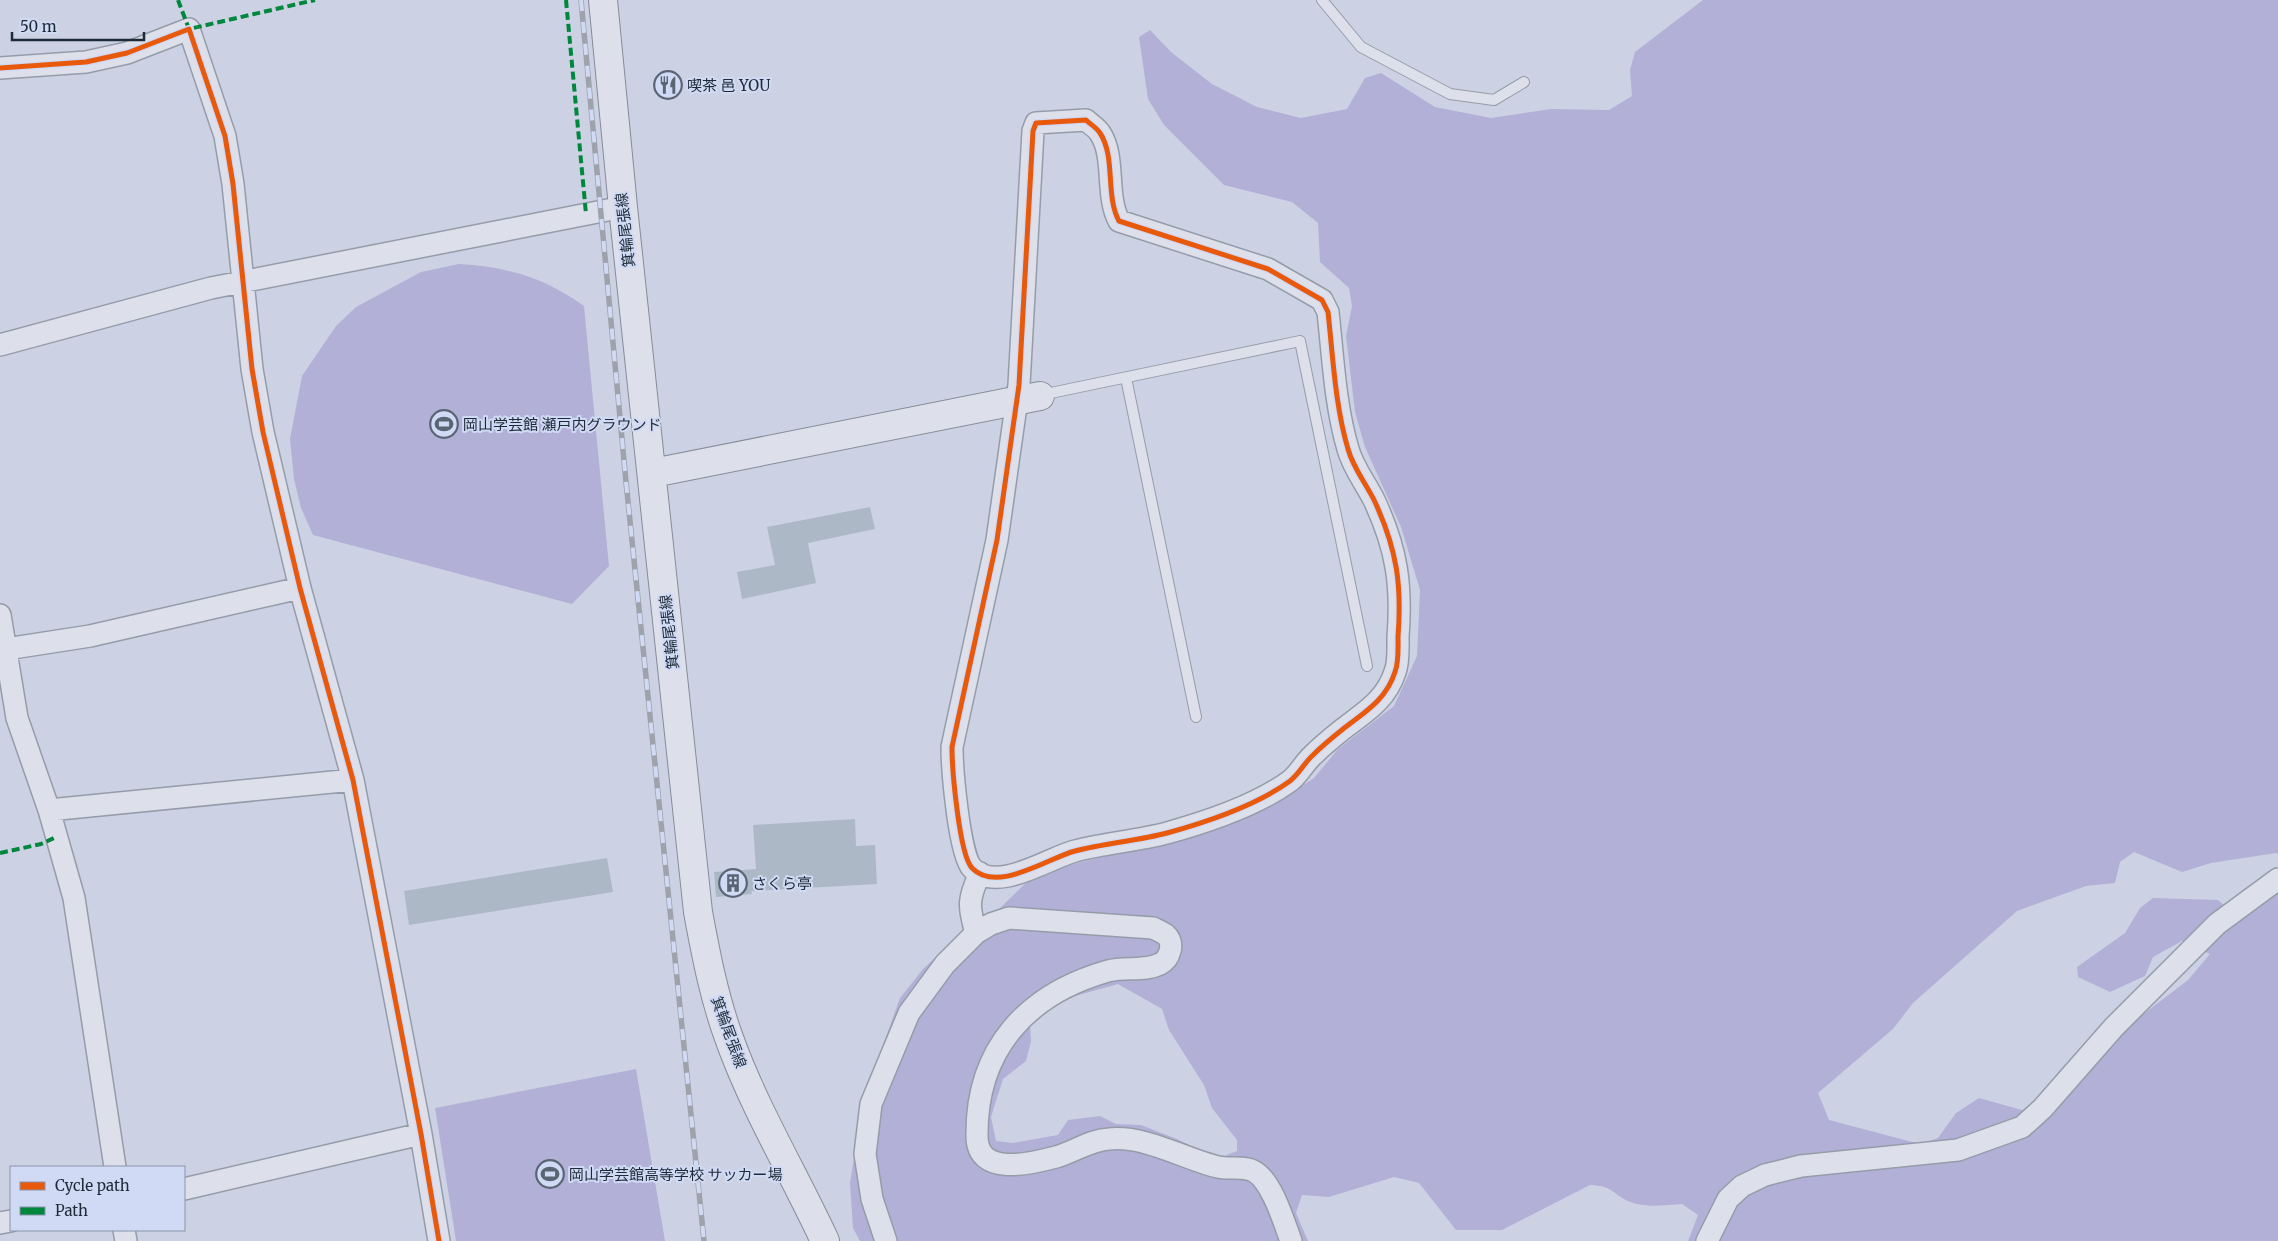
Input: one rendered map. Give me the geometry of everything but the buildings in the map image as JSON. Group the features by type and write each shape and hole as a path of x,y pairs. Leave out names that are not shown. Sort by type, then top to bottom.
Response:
{"main road":[{"name":"箕輪尾張線","path":"603,0 698,912 708,971 729,1039 753,1093 825,1241"},
{"path":"653,474 1028,398"}],"street":[{"path":"0,68 86,62 127,53 189,29 225,136 233,184 252,368 264,432 300,588 353,780 421,1134 439,1241"},
{"path":"1086,120 1100,133 1106,148 1113,210 1119,221 1268,269 1322,300 1328,312 1342,429 1349,454 1375,502 1393,545 1398,566 1400,609 1396,670 1386,692 1374,706 1312,755 1300,774 1288,783 1250,803 1166,834 1072,852 1022,873 997,877 980,873 971,867 964,850 952,769 952,746 1028,398 1020,385 1033,130 1036,123 1086,120"},
{"path":"0,345 211,288 244,283 623,206"},
{"path":"3,650 90,636 300,588"},
{"path":"0,615 3,650 17,718 49,810 74,898 115,1166"},
{"path":"49,810 353,780"},
{"path":"976,934 971,916 970,894 980,873"},
{"path":"1707,1241 1728,1200 1742,1186 1765,1175 1801,1166 1958,1150 2022,1127 2042,1109 2114,1027 2217,924 2278,879"},
{"path":"886,1241 872,1199 865,1154 871,1104 909,1013 945,964 976,934 991,924 1009,918 1153,928 1168,936 1171,946 1169,955 1162,963 1144,969 1111,970 1077,981 1046,999 1024,1016 1000,1045 989,1064 982,1086 976,1116 976,1141 981,1156 991,1163 1004,1165 1034,1162 1057,1157 1090,1143 1110,1139 1131,1141 1173,1150 1220,1168 1240,1168 1254,1171 1264,1181 1291,1241"},
{"path":"185,1189 421,1134"}],"lane":[{"path":"1322,0 1361,47 1450,94 1494,100 1524,82"},
{"path":"1028,398 1300,341 1367,666"},
{"path":"1126,378 1196,717"}],"shaded area":[{"path":"1703,0 2278,0 2278,854 2211,863 2182,872 2134,852 2120,862 2115,883 2086,886 2017,911 1913,1003 1893,1029 1818,1093 1829,1120 1920,1144 1938,1138 1956,1113 1979,1098 2022,1110 2038,1102 2129,1025 2188,980 2210,954 2182,941 2153,957 2145,976 2110,992 2078,977 2077,967 2125,933 2140,908 2153,898 2218,900 2238,918 2278,891 2278,1241 1688,1241 1698,1215 1682,1204 1656,1206 1636,1204 1609,1189 1590,1185 1502,1230 1456,1230 1419,1183 1394,1177 1329,1197 1302,1195 1296,1213 1308,1241 860,1241 853,1228 850,1183 863,1101 900,998 923,969 957,937 993,915 1036,873 1203,833 1270,807 1314,778 1338,749 1394,706 1417,656 1420,590 1401,527 1365,447 1355,412 1346,336 1352,306 1349,288 1320,262 1318,223 1292,202 1224,185 1164,125 1148,99 1139,37 1150,30 1171,52 1212,84 1257,107 1301,118 1347,109 1365,78 1381,73 1435,107 1491,118 1551,109 1609,110 1632,96 1630,70 1635,52","holes":["1118,984 1162,1009 1169,1030 1204,1085 1212,1108 1237,1140 1237,1151 1217,1159 1177,1139 1141,1125 1116,1124 1100,1116 1068,1120 1058,1135 1013,1143 996,1141 991,1117 1003,1079 1026,1061 1031,1041 1030,1025 1039,1016 1070,998"]},
{"name":"岡山学芸館 瀬戸内グラウンド","path":"459,264 477,265 524,275 554,288 584,306 609,566 572,604 313,535 301,508 294,479 290,439 302,376 336,326 356,307 421,272"},
{"name":"岡山学芸館高等学校 サッカー場","path":"636,1069 665,1241 456,1241 435,1108"}],"railway":[{"path":"581,0 626,482 704,1241"}],"marked path":[{"path":"178,0 189,29 315,0"},
{"path":"566,0 586,214"},
{"path":"0,853 41,844 56,837"}],"cycle path":[{"path":"0,68 86,62 127,53 189,29 225,136 233,184 252,369 263,432 300,588 353,780 421,1134 439,1241"},
{"path":"1086,120 1099,131 1105,143 1108,153 1112,200 1119,221 1268,269 1322,300 1328,312 1337,398 1348,449 1357,470 1375,502 1393,552 1399,601 1398,659 1391,682 1374,705 1320,748 1297,775 1277,790 1231,812 1182,829 1156,836 1075,851 1023,872 995,877 982,875 972,868 967,860 957,810 952,747 997,540 1019,385 1033,131 1036,123 1086,120"}],"place":[{"name":"喫茶 邑 YOU","path":"668,85"},
{"name":"岡山学芸館 瀬戸内グラウンド","path":"444,424"},
{"name":"さくら亭","path":"733,883"},
{"name":"岡山学芸館高等学校 サッカー場","path":"550,1174"}]}
